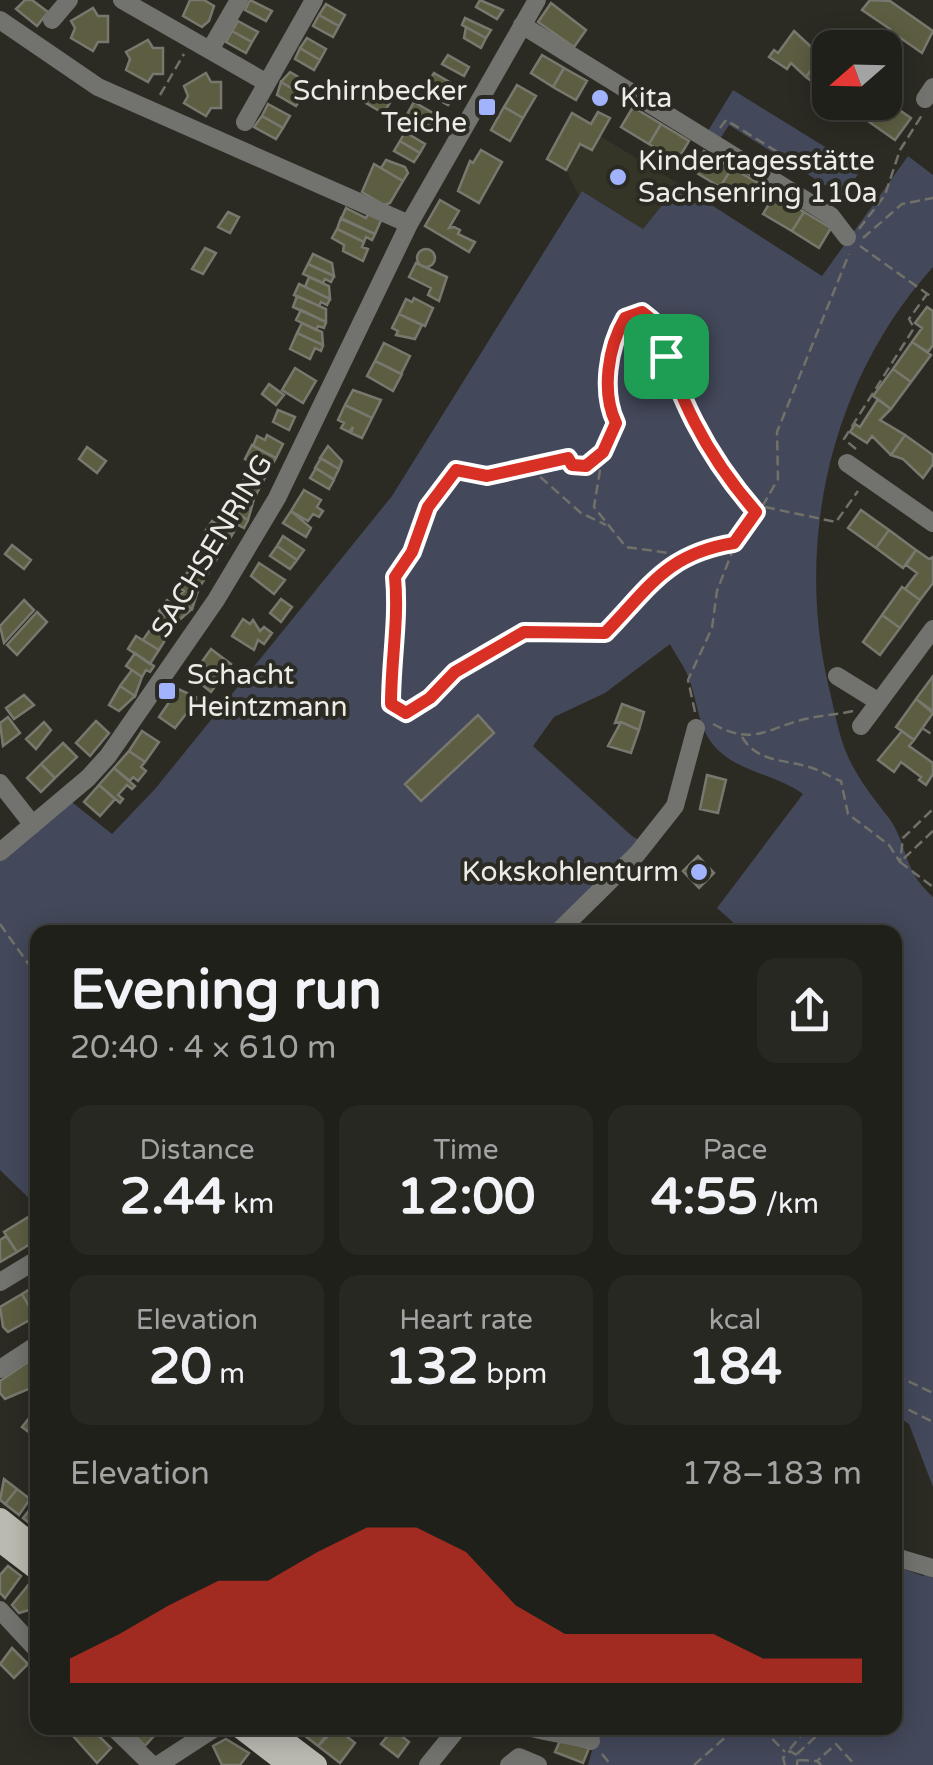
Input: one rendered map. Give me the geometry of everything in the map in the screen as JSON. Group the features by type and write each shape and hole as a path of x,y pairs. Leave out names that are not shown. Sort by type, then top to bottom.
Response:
{"main road":[{"path":"0,1520 30,1543"},
{"path":"0,1540 30,1564"},
{"path":"250,1735 289,1765"},
{"path":"276,1735 316,1765"}],"street":[{"path":"52,20 68,0"},
{"path":"122,0 267,83"},
{"path":"210,50 239,0"},
{"path":"245,122 314,0"},
{"name":"SACHSENRING","path":"0,852 108,756 216,600 277,498 408,224 537,0"},
{"path":"0,20 98,87 408,224"},
{"path":"522,25 831,216 852,240"},
{"path":"848,461 933,523"},
{"path":"861,726 933,629"},
{"path":"836,676 876,706"},
{"path":"566,925 604,890 675,806 697,726"},
{"path":"0,783 33,825"},
{"path":"0,1282 30,1264"},
{"path":"0,1369 30,1349"},
{"path":"902,1559 933,1568"},
{"path":"0,1610 30,1643"},
{"path":"123,1735 160,1764 204,1735"},
{"path":"428,1765 452,1735"},
{"path":"574,1735 591,1741"},
{"path":"509,1765 519,1757 538,1765"}],"path":[{"path":"149,112 193,40"},
{"path":"876,706 808,718 756,736 742,736 709,722 697,726 688,680 700,662 712,628 717,591 734,543 778,479 778,432 852,240 886,195 900,150 923,113 918,110 929,93"},
{"path":"714,135 726,120 792,160 785,180"},
{"path":"852,240 902,204 933,198"},
{"path":"852,240 933,298"},
{"path":"848,461 856,448 844,439 870,398 870,391 911,331 909,319 927,294"},
{"path":"674,561 669,553 626,547 594,507 603,452 616,423 610,410 606,366 625,318 642,312 652,320 690,420 708,452 756,512"},
{"path":"911,331 920,332"},
{"path":"904,342 909,346"},
{"path":"603,452 586,466 572,465 568,458 487,476 456,470 428,507 412,552 395,577 398,611 391,654 391,704 406,713 430,698 455,672 524,632 605,633 674,561 707,547 734,543"},
{"path":"528,465 581,513 608,526"},
{"path":"762,507 836,522 868,477"},
{"path":"922,728 933,735"},
{"path":"742,736 748,746 772,761 809,767 841,781 848,814 889,845 900,862 933,887"},
{"path":"900,862 903,838 933,808"},
{"path":"900,862 933,831"},
{"path":"0,924 30,966"},
{"path":"902,1378 933,1393"},
{"path":"902,1406 933,1422"},
{"path":"694,1765 728,1735"},
{"path":"770,1735 788,1752 797,1754"},
{"path":"792,1735 796,1739"},
{"path":"785,1765 788,1752 800,1735"},
{"path":"797,1754 817,1735"},
{"path":"797,1754 798,1762 819,1763 836,1744 855,1765"}],"shaded area":[{"path":"733,90 861,169 844,197 729,125 720,139 708,131"},
{"name":"Kindertagesstätte Sachsenring 110a","path":"598,112 610,118 600,136 679,184 643,229 583,191 579,196 566,170 547,159 572,113 591,124"},
{"path":"908,156 933,175 933,267 898,312 869,360 846,411 830,465 820,520 816,576 819,632 843,744 859,777 889,818 916,877 933,897 933,1487 909,1424 902,1420 902,925 736,925 717,908 803,794 719,751 702,726 687,675 670,644 605,693 554,717 533,746 632,836 652,848 573,925 30,925 30,1199 0,1170 0,855 68,799 112,834 155,789 392,496 582,191 643,229 679,184 822,276"},
{"path":"902,1568 923,1576 933,1569 933,1765 588,1765 595,1740 583,1735 902,1735"}],"building":[{"path":"25,0 32,0 48,12 37,26 16,9"},
{"path":"190,0 204,0 214,6 209,21 202,27 183,16"},
{"path":"250,0 272,11 266,21 245,10"},
{"path":"480,0 503,10 497,19 476,7"},
{"path":"870,0 890,1 933,31 922,53 902,39 902,30 889,30 862,10"},
{"path":"551,3 586,30 574,47 538,22"},
{"path":"326,4 345,15 339,26 319,15"},
{"path":"93,8 98,16 108,16 108,42 98,42 93,51 71,38 75,28 71,21"},
{"path":"319,15 339,26 333,37 313,26"},
{"path":"465,18 491,30 486,38 462,25"},
{"path":"238,21 258,32 252,42 232,31"},
{"path":"466,27 486,38 481,48 464,38"},
{"path":"232,31 252,42 246,53 226,42"},
{"path":"794,31 812,48 812,69 806,77 791,63 787,69 769,57 774,50 778,53"},
{"path":"307,38 326,49 320,60 300,48"},
{"path":"148,40 153,48 163,48 163,74 153,74 148,82 126,70 130,59 126,52"},
{"path":"300,48 320,60 314,70 295,59"},
{"path":"448,55 469,67 464,76 442,64"},
{"path":"542,55 564,68 553,87 531,73"},
{"path":"564,68 587,81 576,100 553,87"},
{"path":"290,72 309,83 303,95 281,82"},
{"path":"206,73 211,82 221,82 221,108 211,108 206,116 184,103 188,96 184,86"},
{"path":"434,73 458,87 453,96 429,81"},
{"path":"429,81 453,96 448,105 423,91"},
{"path":"281,82 303,95 296,106 277,95"},
{"path":"517,85 536,96 523,118 504,107"},
{"path":"372,93 390,103 383,113 364,102"},
{"path":"414,102 440,117 432,132 406,116"},
{"path":"268,104 290,116 283,128 262,116"},
{"path":"504,107 523,118 510,141 491,130"},
{"path":"633,107 661,124 649,144 621,127"},
{"path":"598,112 610,118 592,150 580,144 566,170 547,159 572,113 591,124"},
{"path":"902,112 911,118 895,140 866,120 902,120"},
{"path":"262,116 283,128 276,139 254,127"},
{"path":"661,124 689,141 677,161 649,144"},
{"path":"405,132 425,144 420,153 400,141"},
{"path":"400,141 420,153 414,162 394,151"},
{"path":"481,150 502,162 479,203 458,191 470,161 473,163"},
{"path":"704,151 732,168 720,187 692,170"},
{"path":"386,160 405,167 408,173 403,181 381,168"},
{"path":"374,164 403,181 390,203 384,205 362,192"},
{"path":"732,168 760,184 748,204 720,187"},
{"path":"775,194 804,212 792,231 763,214"},
{"path":"440,200 459,211 449,228 460,230 458,234 475,242 469,252 425,226"},
{"path":"346,208 366,218 369,212 382,218 375,234 341,219"},
{"path":"228,212 239,217 230,233 218,227"},
{"path":"804,212 831,228 819,248 792,231"},
{"path":"341,218 375,234 372,240 366,237 364,242 337,229"},
{"path":"337,229 364,242 362,247 368,249 363,261 343,251 344,245 332,238"},
{"path":"205,248 216,253 203,274 192,269"},
{"path":"426,249 435,258 426,267 417,258"},
{"path":"313,254 332,263 334,276 308,264"},
{"path":"416,263 447,277 439,301 428,295 431,288 409,277"},
{"path":"308,264 334,276 331,282 325,279 323,283 303,274"},
{"path":"309,277 329,286 330,299 305,287"},
{"path":"299,284 330,299 327,305 321,302 319,306 294,295"},
{"path":"297,296 326,309 326,322 293,307"},
{"path":"414,298 433,308 425,326 399,314 406,299 412,302"},
{"path":"927,307 933,311 933,345 928,352 912,342 922,328 915,323"},
{"path":"301,310 326,322 324,328 318,326 316,330 296,320"},
{"path":"399,314 422,325 415,339 396,335 398,331 392,328"},
{"path":"302,323 322,332 323,345 297,333"},
{"path":"297,333 323,345 321,351 315,348 310,359 290,349"},
{"path":"912,342 931,355 911,382 893,369"},
{"path":"384,343 410,356 401,374 375,361"},
{"path":"375,361 402,374 393,391 367,376"},
{"path":"295,368 316,381 303,403 282,390"},
{"path":"893,369 911,382 891,409 873,396"},
{"path":"269,384 284,395 276,405 262,394"},
{"path":"353,390 381,400 372,418 345,405"},
{"path":"878,399 891,409 880,420 905,435 891,455 872,436 867,443 850,432 855,424 860,427"},
{"path":"345,405 372,418 362,438 351,433 353,427 349,432 341,428 344,423 338,420"},
{"path":"278,410 295,417 289,430 273,422"},
{"path":"267,435 283,444 276,458 253,446 257,436 265,440"},
{"path":"905,435 933,455 933,464 923,478 903,459 891,455"},
{"path":"252,445 276,458 268,472 245,459"},
{"path":"328,446 342,461 339,469 320,458"},
{"path":"87,447 106,461 97,473 79,459"},
{"path":"321,458 339,469 334,479 315,468"},
{"path":"252,463 268,472 261,485 245,477"},
{"path":"316,468 334,480 329,489 310,478"},
{"path":"245,477 261,485 254,499 238,492"},
{"path":"304,490 321,500 317,507 323,511 319,517 313,514 308,521 291,511"},
{"path":"244,494 254,499 248,520 233,511"},
{"path":"861,510 889,530 876,548 848,528"},
{"path":"233,511 248,520 244,528 238,525 232,535 217,525 225,512 231,516"},
{"path":"291,511 311,528 306,537 283,523"},
{"path":"212,521 232,535 224,548 209,539 212,534 206,530"},
{"path":"889,530 916,550 903,568 876,548"},
{"path":"283,536 304,550 297,560 277,546"},
{"path":"209,539 224,548 215,562 200,552"},
{"path":"12,545 31,560 24,569 5,554"},
{"path":"277,546 297,560 290,569 270,556"},
{"path":"916,550 929,559 933,557 933,583 920,600 905,589 917,573 906,565"},
{"path":"200,552 215,562 207,575 192,565"},
{"path":"259,563 285,580 274,594 251,576"},
{"path":"192,565 207,575 199,588 183,579"},
{"path":"185,580 199,588 192,609 177,599 184,591 180,588"},
{"path":"902,587 920,600 900,628 882,615"},
{"path":"177,599 192,609 176,623 159,611 167,600 173,605"},
{"path":"281,599 292,607 281,622 270,613"},
{"path":"24,600 34,610 4,643 0,626"},
{"path":"37,612 47,622 17,655 7,645"},
{"path":"161,613 176,623 167,637 152,627"},
{"path":"882,615 900,628 880,655 863,642"},
{"path":"243,619 250,624 253,620 260,631 264,627 272,633 264,644 258,640 254,650 232,636"},
{"path":"152,627 167,637 159,650 143,640"},
{"path":"136,636 159,650 150,664 128,649"},
{"path":"211,649 231,664 222,677 201,663"},
{"path":"135,653 154,666 142,677 126,666"},
{"path":"201,663 222,677 211,692 192,677"},
{"path":"132,670 142,677 135,696 120,686"},
{"path":"933,676 933,711 916,699"},
{"path":"120,686 135,696 119,711 109,705"},
{"path":"178,689 196,697 196,701 175,728 159,717"},
{"path":"24,695 34,705 14,719 6,708"},
{"path":"916,699 933,713 914,740 896,727"},
{"path":"622,704 644,712 639,730 615,723"},
{"path":"478,715 494,733 421,801 405,784"},
{"path":"8,717 20,733 3,746 0,723"},
{"path":"96,721 109,733 90,756 76,743"},
{"path":"44,722 51,730 36,749 26,739"},
{"path":"621,722 639,730 631,753 608,746"},
{"path":"142,731 159,742 145,762 129,751"},
{"path":"902,731 914,740 909,746 933,763 933,774 926,785 901,762 894,772 878,760"},
{"path":"63,743 77,757 55,778 41,764"},
{"path":"129,751 145,762 141,767 146,771 138,781 133,777 130,781 114,768"},
{"path":"41,764 55,778 41,792 27,778"},
{"path":"114,768 135,786 132,789 127,785 118,795 123,799 120,803 99,785"},
{"path":"707,775 726,780 718,813 700,809"},
{"path":"99,785 115,799 100,816 84,802"},
{"name":"Kokskohlenturm","path":"698,856 714,873 699,888 683,871"},
{"path":"30,1216 30,1244 17,1252 4,1232"},
{"path":"6,1236 17,1252 0,1262 0,1240"},
{"path":"30,1289 30,1308 22,1294"},
{"path":"22,1294 30,1308 30,1320 8,1332 3,1327 0,1307"},
{"path":"30,1360 30,1388 5,1399 0,1393 0,1381"},
{"path":"30,1417 30,1433 22,1427"},
{"path":"4,1479 17,1489 5,1504 0,1500"},
{"path":"17,1489 30,1499 19,1515 5,1504"},
{"path":"8,1566 21,1576 5,1598 0,1593 0,1575"},
{"path":"30,1583 30,1611 19,1613 12,1605"},
{"path":"12,1648 28,1664 14,1678 0,1664"},
{"path":"72,1735 98,1735 111,1748 97,1763"},
{"path":"134,1735 155,1735 145,1746"},
{"path":"304,1735 326,1735 318,1746"},
{"path":"329,1735 345,1735 355,1743 340,1763 318,1746"},
{"path":"388,1735 400,1735 409,1742 398,1757 381,1744"},
{"path":"563,1735 590,1746 583,1763 555,1752"},
{"path":"226,1739 249,1753 240,1765 222,1765 213,1746"}],"place":[{"name":"Kita","path":"600,98"},
{"name":"Schirnbecker Teiche","path":"487,107"},
{"name":"Kindertagesstätte Sachsenring 110a","path":"618,177"},
{"name":"Schacht Heintzmann","path":"167,691"},
{"name":"Kokskohlenturm","path":"699,872"}],"route":[{"path":"642,312 652,320 666,356 690,420 714,463 732,479 756,512 734,543 707,547 674,561 605,633 524,632 455,672 430,698 406,713 391,704 391,654 398,611 395,577 412,552 428,507 456,470 487,476 568,458 572,465 586,466 603,452 616,423 610,410 606,366 625,318 642,312"}]}
